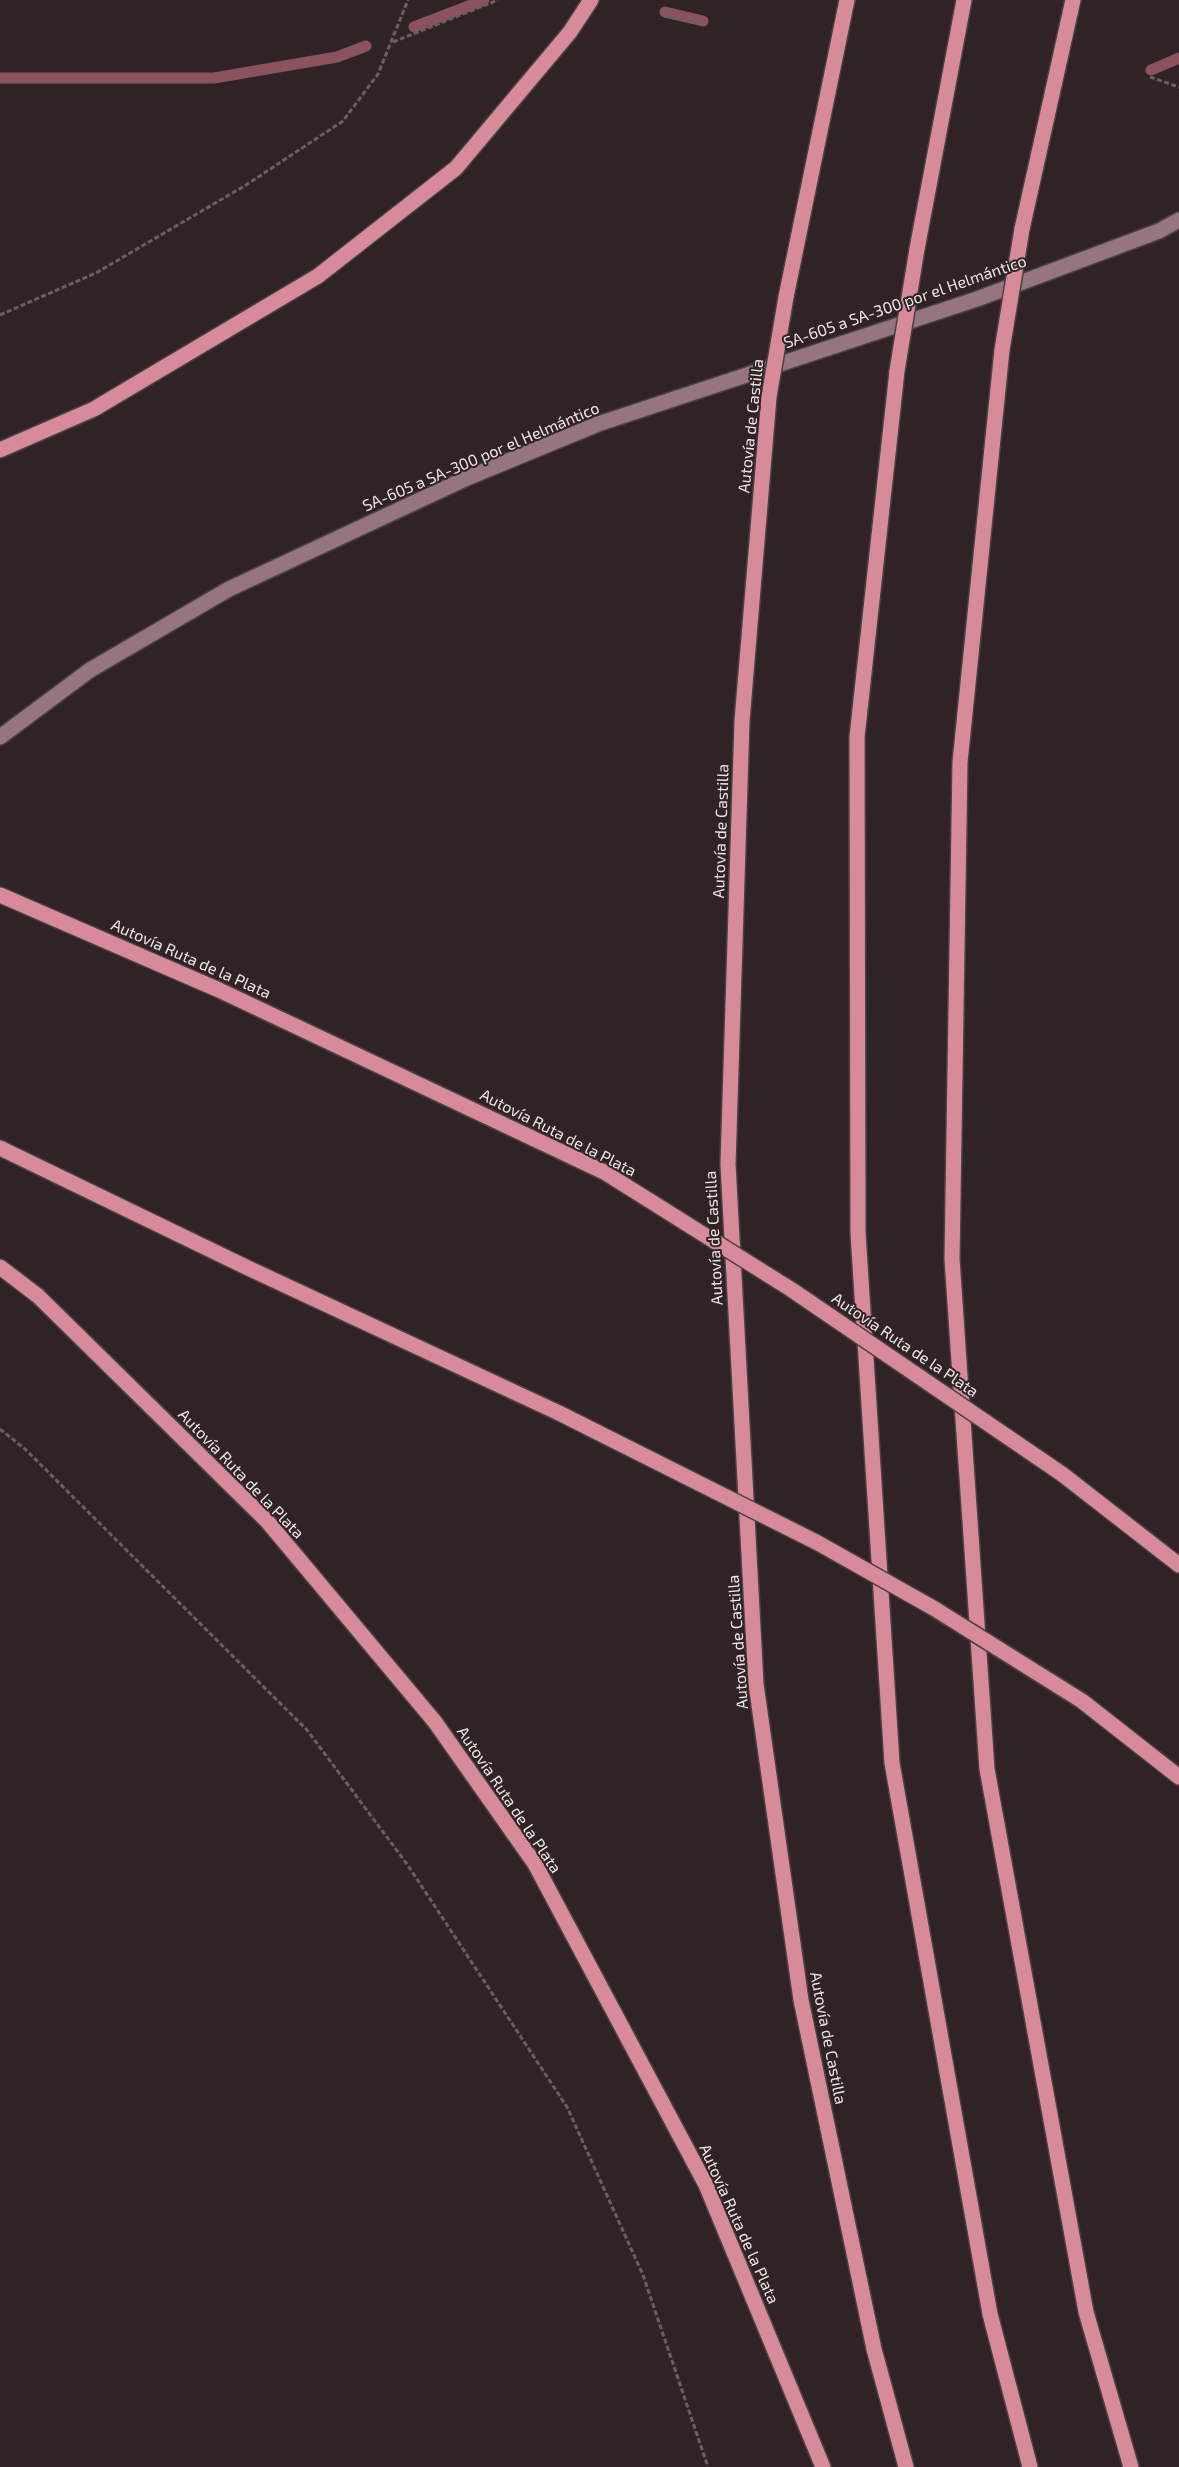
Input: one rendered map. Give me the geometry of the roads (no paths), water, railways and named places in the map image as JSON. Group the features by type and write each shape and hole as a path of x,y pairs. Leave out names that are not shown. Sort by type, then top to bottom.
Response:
{"highway":[{"path":"0,450 94,409 318,276 456,168 570,32 591,0"},
{"name":"Autovía de Castilla","path":"847,0 786,297 769,397 742,721 728,1164 756,1684 801,2000 874,2348 906,2467"},
{"path":"964,0 917,249 897,371 857,737 858,1243 892,1763 990,2314 1030,2467"},
{"path":"1074,0 1022,229 1002,350 960,762 952,1258 987,1769 1086,2312 1131,2467"},
{"name":"Autovía Ruta de la Plata","path":"0,895 210,986 604,1172 792,1290 1062,1474 1179,1565"},
{"path":"0,1148 248,1268 559,1413 818,1543 935,1609 1082,1701 1179,1777"},
{"name":"Autovía Ruta de la Plata","path":"0,1267 38,1296 267,1521 435,1722 535,1864 706,2185 823,2467"}],"street":[{"name":"SA-605 a SA-300 por el Helmántico","path":"0,737 90,670 229,590 467,478 598,424 977,299 1159,231 1179,220"}],"waterway":[{"path":"414,27 484,0"},
{"path":"665,12 703,21"},
{"path":"0,78 214,78 337,57 366,46"},
{"path":"1151,70 1179,58"}]}
